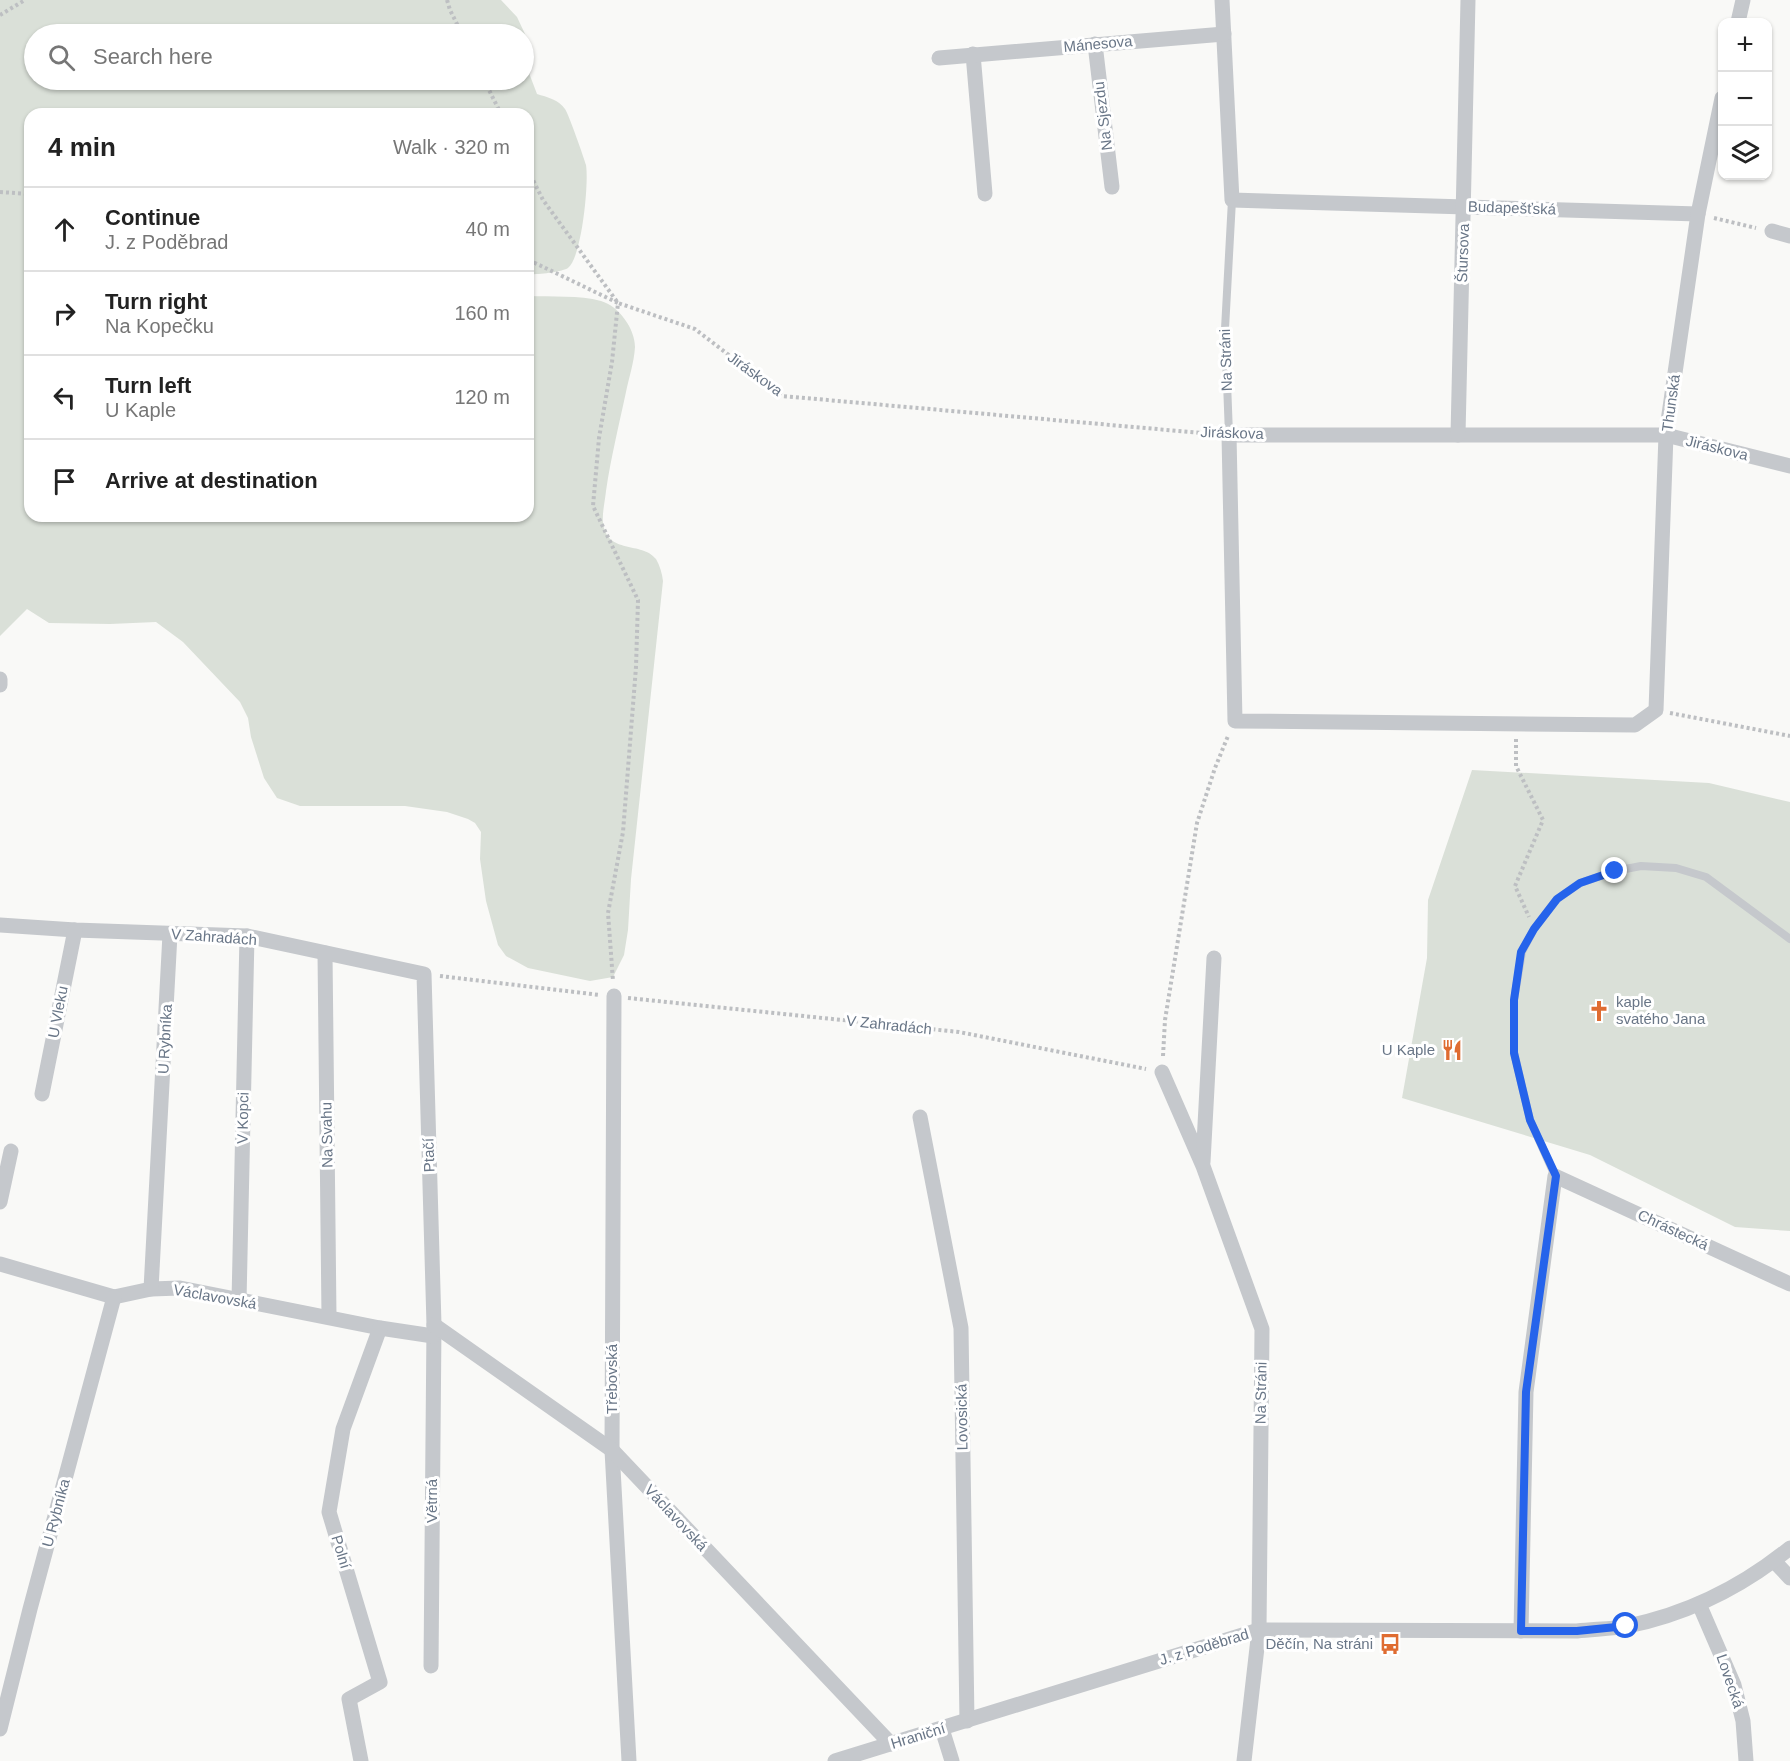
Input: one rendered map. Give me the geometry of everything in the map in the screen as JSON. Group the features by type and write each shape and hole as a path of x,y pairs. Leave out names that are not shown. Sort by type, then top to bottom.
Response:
{"street":[{"name":"Na Stráni","path":"1222,0 1232,200"},
{"name":"Štursova","path":"1458,435 1468,0"},
{"path":"1739,18 1743,0"},
{"name":"Mánesova","path":"939,58 1224,34"},
{"name":"Na Sjezdu","path":"1095,44 1112,187"},
{"path":"973,54 985,194"},
{"name":"Thunská","path":"1656,710 1666,435 1698,214 1718,118"},
{"name":"Budapešťská","path":"1232,200 1698,214"},
{"path":"1772,231 1790,236"},
{"name":"Na Stráni","path":"1229,435 1234,721"},
{"name":"Jiráskova","path":"1229,435 1666,435 1790,466"},
{"path":"0,679 0,685"},
{"path":"1234,721 1635,724 1656,710"},
{"name":"V Zahradách","path":"0,925 247,936 424,974"},
{"name":"U Vleku","path":"42,1094 75,930"},
{"name":"U Rybníka","path":"151,1288 170,934"},
{"name":"V Kopci","path":"239,1301 247,936"},
{"name":"Na Svahu","path":"326,953 329,1317"},
{"name":"Na Stráni","path":"1203,1166 1214,958"},
{"name":"Ptačí","path":"424,974 434,1330"},
{"name":"Třebovská","path":"614,996 612,1450 628,1761"},
{"name":"Na Stráni","path":"1162,1072 1203,1166 1262,1329 1259,1630 1244,1761"},
{"name":"Lovosická","path":"920,1117 961,1328 967,1721"},
{"path":"0,1202 11,1151"},
{"path":"1521,1631 1526,1392 1556,1176"},
{"name":"Chrástecká","path":"1556,1176 1790,1284"},
{"name":"Václavovská","path":"0,1264 114,1297 151,1288 180,1288 380,1328 434,1330 612,1450 891,1744"},
{"name":"U Rybníka","path":"0,1729 114,1297"},
{"name":"Polní","path":"361,1761 349,1699 380,1682 329,1512 343,1428 380,1328"},
{"name":"Větrná","path":"431,1666 434,1330"},
{"name":"J. z Poděbrad","path":"967,1721 1259,1630 1577,1631 1626,1626 1663,1618 1699,1604 1739,1584 1790,1548"},
{"path":"1774,1561 1790,1578"},
{"name":"Lovecká","path":"1699,1604 1734,1684 1743,1721 1746,1761"},
{"name":"Hraniční","path":"835,1761 967,1721"},
{"path":"942,1728 952,1761"}],"lane":[{"name":"Na Stráni","path":"1229,435 1225,329 1232,200"},
{"path":"1556,1176 1530,1120 1514,1053 1515,990 1521,952 1534,929 1557,899 1580,883 1615,871 1641,866 1676,868 1706,878 1790,939"}],"path":[{"path":"0,15 25,0"},
{"path":"447,0 458,24"},
{"path":"489,90 498,108"},
{"path":"534,182 543,200 618,303 612,362 599,438 593,506 638,600 636,667 623,832 608,913 614,996"},
{"path":"0,192 24,194"},
{"path":"1698,214 1772,231"},
{"name":"Jiráskova","path":"534,264 618,303 695,329 782,396 1229,435"},
{"path":"1656,710 1790,736"},
{"path":"1162,1072 1165,1020 1197,823 1215,768 1234,721"},
{"path":"1516,724 1516,766 1543,820 1515,886 1534,929"},
{"name":"V Zahradách","path":"424,974 958,1032 1162,1072"}],"shaded area":[{"path":"0,0 501,0 517,17 520,24 24,24 24,90 534,90 534,86 537,94 556,101 565,109 586,165 587,174 581,235 573,261 568,268 560,271 534,274 534,108 24,108 24,522 534,522 534,296 584,298 601,301 614,308 629,326 635,347 610,466 603,523 611,540 642,550 656,559 663,581 631,879 628,930 624,955 613,977 590,981 528,968 506,956 498,945 486,901 480,859 481,832 475,823 468,819 447,812 405,806 300,806 277,798 264,778 251,737 248,718 240,702 183,642 156,622 49,623 27,609 0,636"},
{"path":"1472,770 1709,783 1790,802 1790,1231 1735,1227 1590,1155 1402,1098 1427,958 1428,900"}],"place":[{"name":"kaple svatého Jana","path":"1599,1011"},
{"name":"U Kaple","path":"1452,1050"},
{"name":"Děčín, Na stráni","path":"1390,1644"}],"route":[{"path":"1615,871 1580,883 1557,899 1534,929 1521,952 1514,1000 1514,1053 1530,1120 1556,1176 1526,1392 1521,1631 1577,1631 1626,1626"}]}
